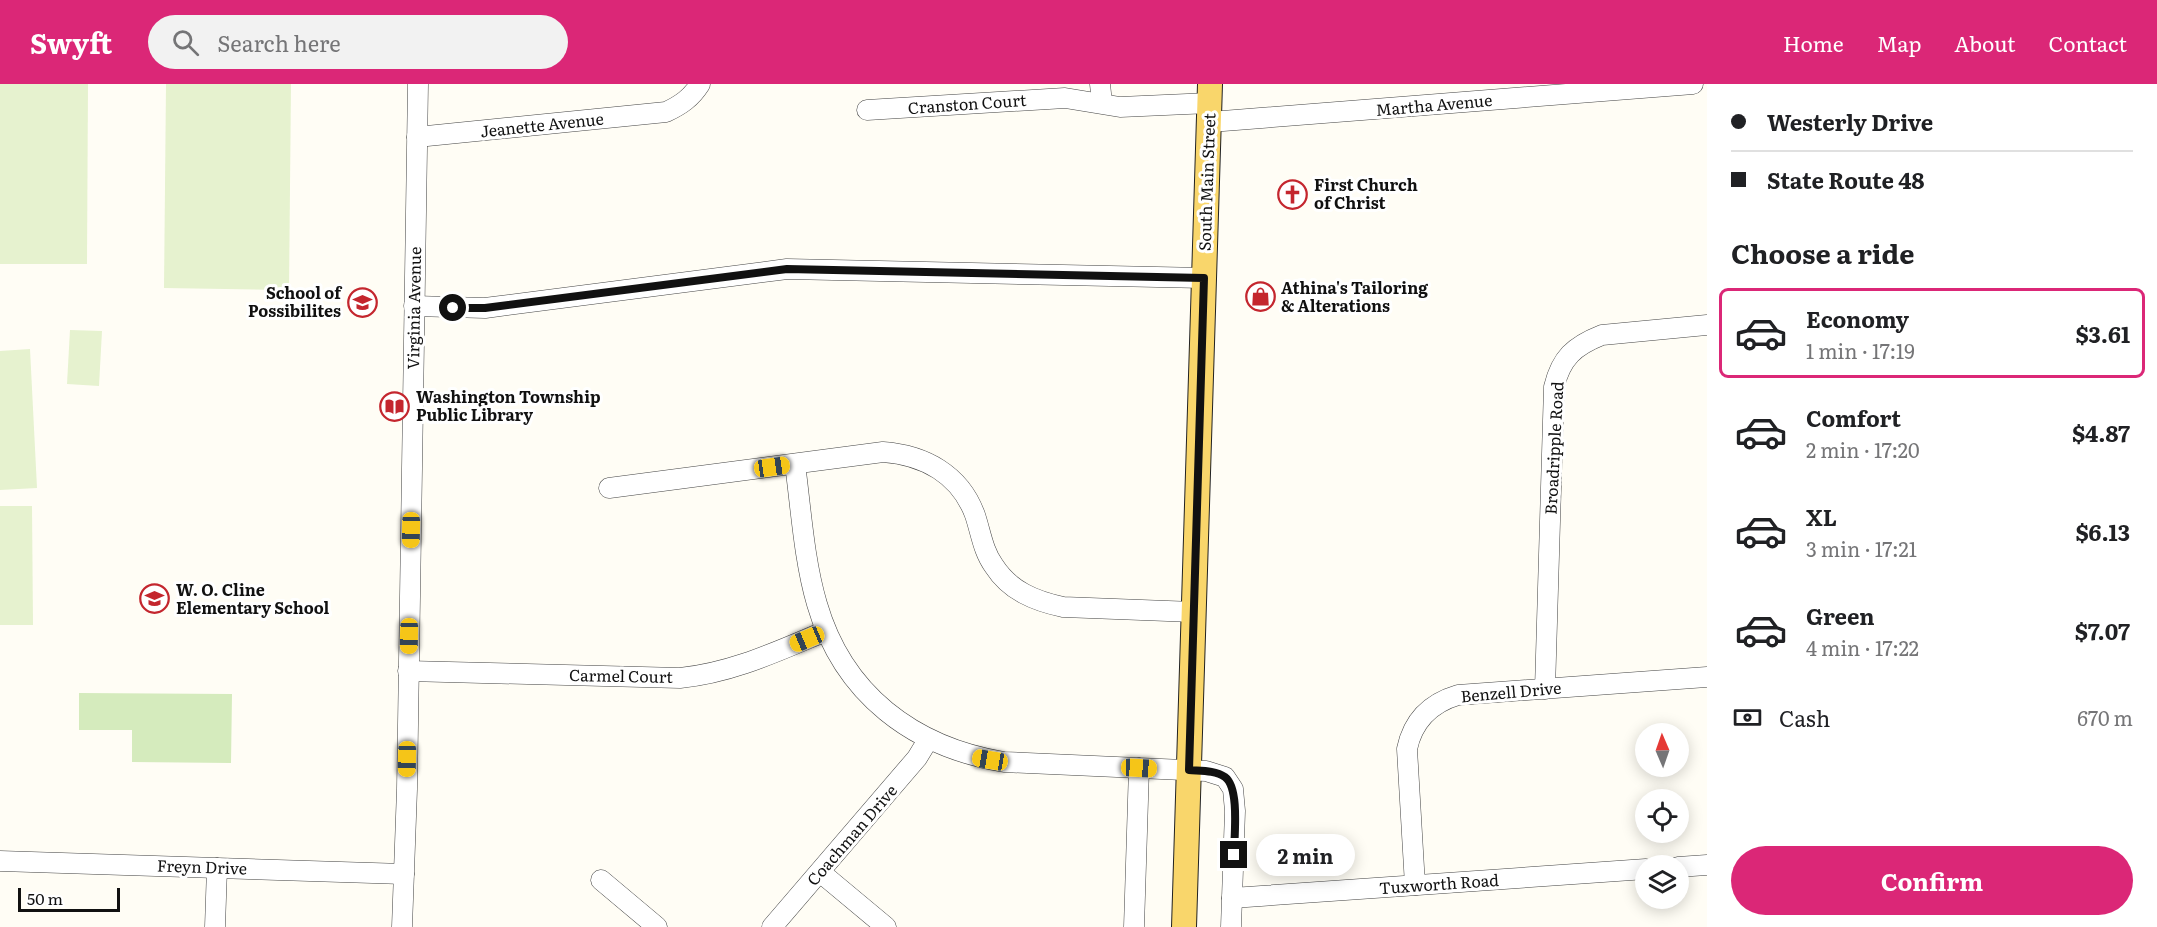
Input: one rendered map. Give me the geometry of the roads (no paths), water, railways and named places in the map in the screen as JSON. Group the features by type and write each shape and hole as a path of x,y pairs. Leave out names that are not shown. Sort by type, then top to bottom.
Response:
{"main road":[{"name":"South Main Street","path":"1184,927 1210,103"}],"street":[{"name":"Virginia Avenue","path":"402,927 418,84"},
{"name":"Jeanette Avenue","path":"417,137 666,112 690,98 700,84"},
{"name":"Martha Avenue","path":"1210,103 1693,84"},
{"name":"Cranston Court","path":"867,110 1065,98 1101,93 1120,106 1210,103"},
{"path":"414,306 485,308 787,269 813,268 1204,278"},
{"name":"Broadripple Road","path":"1545,689 1554,387 1558,372 1574,350 1602,335 1707,325"},
{"path":"609,488 883,452 899,453 918,458 944,472 956,483 975,514 984,548 993,566 1009,583 1028,597 1063,607 1194,612"},
{"path":"795,464 812,584 826,631 844,665 865,691 886,712 911,731 976,758 1004,762 1189,770 1216,773 1226,777 1233,789 1235,811 1232,927"},
{"name":"Carmel Court","path":"408,670 680,678 702,676 750,663 826,631"},
{"name":"Benzell Drive","path":"1415,885 1407,760 1409,737 1416,723 1434,705 1458,695 1707,677"},
{"name":"Coachman Drive","path":"772,927 917,758 928,740"},
{"path":"1134,927 1139,768"},
{"name":"Freyn Drive","path":"0,861 404,874"},
{"path":"1689,866 1707,865"},
{"path":"215,927 217,868"},
{"name":"Tuxworth Road","path":"1232,898 1635,870"},
{"path":"820,872 886,927"},
{"path":"601,880 657,927"}],"place":[{"name":"First Church of Christ","path":"1293,194"},
{"name":"Athina's Tailoring & Alterations","path":"1260,297"},
{"name":"School of Possibilites","path":"362,302"},
{"name":"Washington Township Public Library","path":"395,406"},
{"name":"W. O. Cline Elementary School","path":"155,599"}]}
